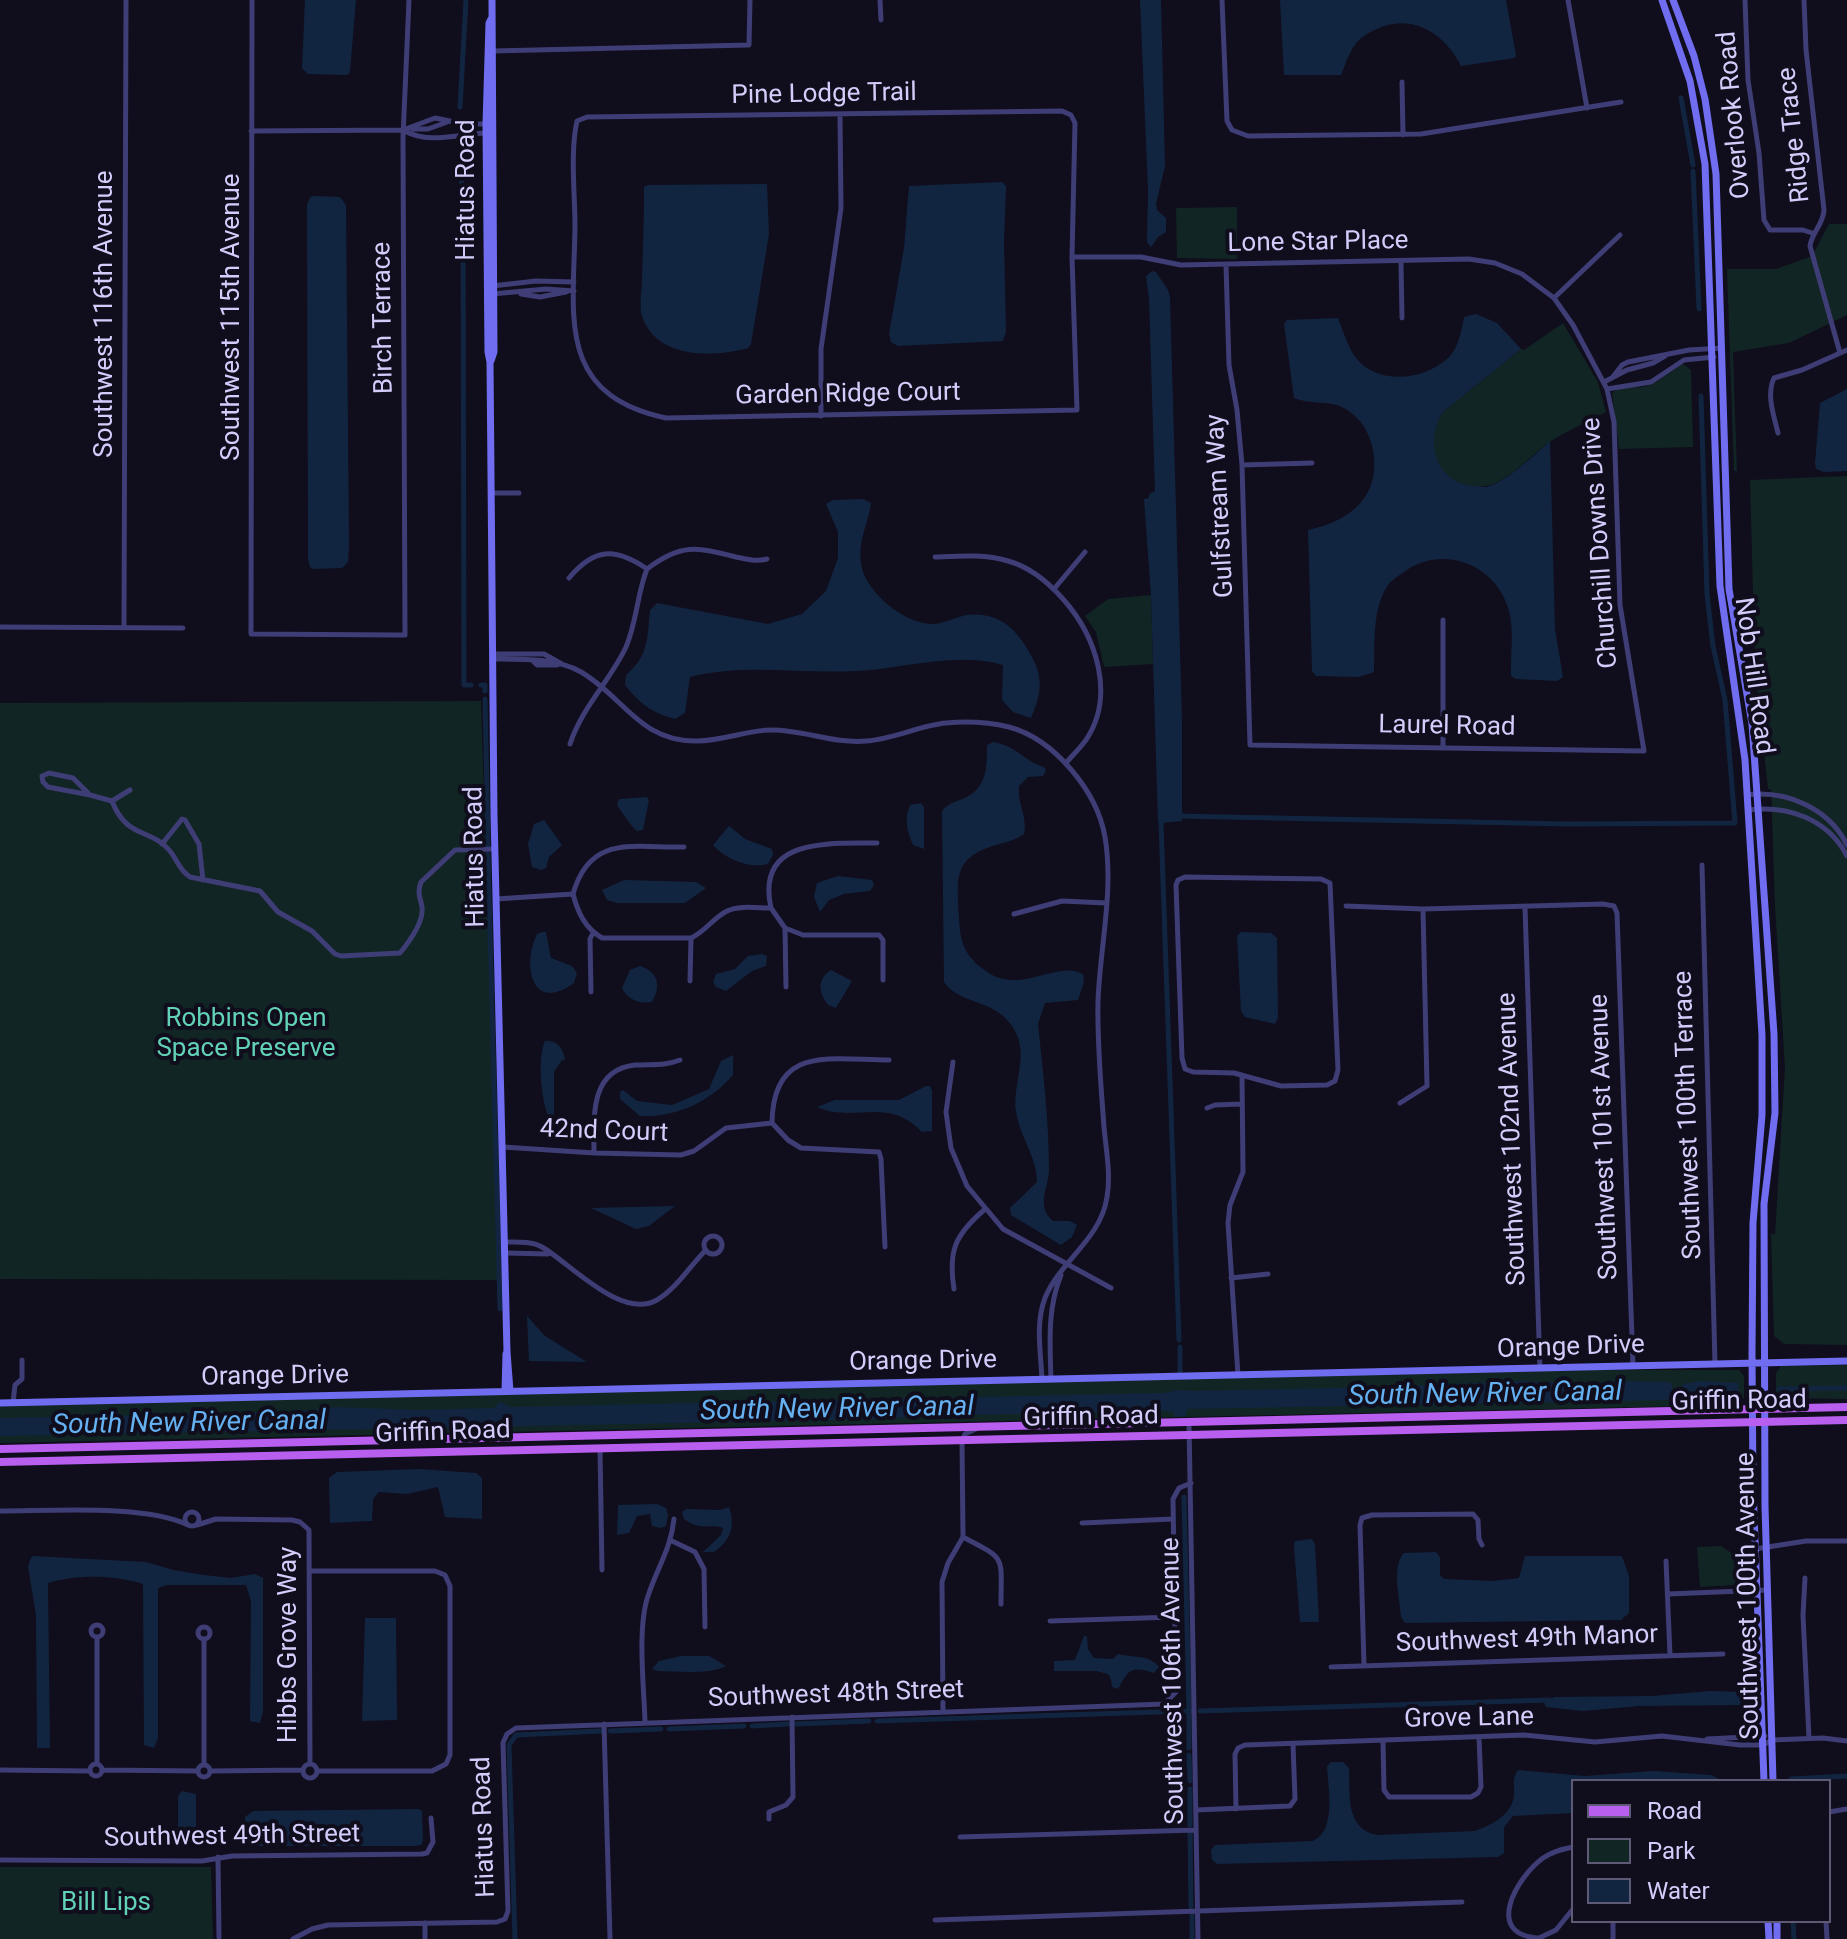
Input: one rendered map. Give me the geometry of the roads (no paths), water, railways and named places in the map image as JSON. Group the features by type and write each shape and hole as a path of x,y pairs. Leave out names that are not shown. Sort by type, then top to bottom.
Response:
{"main road":[{"name":"Hiatus Road","path":"492,0 489,23 488,352 493,493 495,849 506,1253 507,1352 504,1357 508,1391"},
{"name":"Nob Hill Road","path":"1662,0 1684,57 1703,141 1708,201 1720,586 1741,722 1762,1035 1762,1115 1753,1223 1752,1363"},
{"name":"Nob Hill Road","path":"1673,0 1694,56 1712,133 1716,174 1729,589 1752,724 1758,793 1774,1034 1775,1113 1764,1204 1765,1363"},
{"name":"Orange Drive","path":"0,1403 1847,1361"},
{"name":"Southwest 100th Avenue","path":"1752,1363 1764,1779"},
{"name":"Southwest 100th Avenue","path":"1765,1363 1766,1548 1773,1779"},
{"name":"Griffin Road","path":"0,1449 1847,1407"},
{"path":"1497,1427 1501,1421 1522,1415"},
{"path":"1457,1428 1473,1416"},
{"name":"Griffin Road","path":"0,1462 1847,1420"},
{"path":"487,1452 496,1444 497,1438"},
{"path":"507,1451 514,1438"}],"street":[{"name":"Southwest 116th Avenue","path":"124,627 126,0"},
{"name":"Southwest 115th Avenue","path":"251,634 252,0"},
{"name":"Birch Terrace","path":"251,634 405,635 409,0"},
{"path":"490,51 749,45 750,0"},
{"path":"880,0 881,20"},
{"path":"1222,0 1225,111 1232,130 1248,136 1403,135 1621,102"},
{"path":"1568,0 1587,108"},
{"name":"Overlook Road","path":"1745,0 1748,80 1764,220 1770,230 1812,233"},
{"name":"Ridge Trace","path":"1804,0 1806,50 1824,210 1823,220 1812,233 1812,256 1840,353"},
{"path":"1402,82 1403,135"},
{"name":"Pine Lodge Trail","path":"574,282 577,121 587,117 1062,111 1071,115 1075,123 1072,257"},
{"path":"821,416 822,338 841,208 840,116"},
{"path":"407,129 435,118 465,124 490,124"},
{"path":"251,131 428,129 451,120"},
{"path":"407,129 409,134 431,138 490,133"},
{"path":"428,129 431,138"},
{"path":"1554,298 1620,235"},
{"name":"Lone Star Place","path":"1072,257 1141,257 1181,265 1469,259 1495,263 1522,274 1554,298"},
{"name":"Garden Ridge Court","path":"574,291 575,336 580,355 592,378 621,405 666,418 1077,410 1072,257"},
{"path":"1401,262 1402,318"},
{"name":"Gulfstream Way","path":"1226,265 1229,365 1242,465 1250,745"},
{"path":"544,281 544,293"},
{"path":"544,281 574,282 574,291 516,293 490,290 544,281"},
{"name":"Churchill Downs Drive","path":"1554,298 1573,325 1604,382 1614,422 1620,605 1644,751"},
{"path":"1778,433 1770,397 1770,385 1774,378 1802,370 1847,350"},
{"path":"1604,382 1620,373 1628,362 1665,355 1722,352"},
{"path":"1607,389 1651,382 1684,360 1712,353"},
{"path":"1620,373 1632,385"},
{"path":"1242,465 1312,463"},
{"path":"493,493 519,493"},
{"path":"570,744 576,725 625,649 635,624 640,588 647,569 666,554 684,548 701,548 756,562 767,559"},
{"path":"569,578 581,563 596,555 613,552 630,557 647,569"},
{"path":"1054,589 1085,552"},
{"path":"935,557 976,556 1010,561 1037,574 1073,610 1092,641 1100,673 1098,708 1087,738 1066,763"},
{"path":"1443,620 1443,747"},
{"path":"0,627 183,628"},
{"path":"494,656 544,654 581,672 640,723 658,734 676,739 696,742 744,732 773,730 863,742 898,737 941,723 974,722 1011,728 1040,742 1066,763 1090,796 1105,834 1108,868 1098,1017 1109,1174 1107,1199 1092,1233 1052,1285 1040,1317 1046,1380"},
{"path":"494,656 562,664"},
{"name":"Laurel Road","path":"1250,745 1644,751"},
{"path":"90,795 73,778 49,773 42,776 45,786 112,801 130,790"},
{"path":"1747,795 1780,795 1806,804 1829,819 1847,845"},
{"path":"112,801 118,818 170,850 181,871 190,877 260,891 278,912 312,931 335,954 400,953 421,918 423,909 418,888 421,882 455,850 495,849"},
{"path":"1748,810 1795,813 1809,818 1831,834 1847,856"},
{"path":"162,844 178,822 185,820 199,844 203,880"},
{"path":"877,843 817,844 790,852 774,871 769,898 771,908 785,928 803,935 879,935 883,940 883,980"},
{"path":"684,847 611,848 596,854 583,867 573,894 577,909 593,933 602,938 691,938 732,909 771,908"},
{"name":"Southwest 100th Terrace","path":"1702,865 1715,1364"},
{"path":"1185,877 1326,880 1330,883 1332,901 1338,1070 1335,1081 1327,1085 1281,1086 1242,1075 1185,1069 1182,1058 1178,880 1185,877"},
{"path":"496,899 573,894"},
{"path":"1014,914 1062,901 1106,903"},
{"name":"Southwest 101st Avenue","path":"1525,907 1603,904 1614,906 1617,913 1633,1367"},
{"path":"1346,906 1423,909 1525,907"},
{"name":"Southwest 102nd Avenue","path":"1525,907 1540,1369"},
{"path":"1400,1103 1427,1086 1423,909"},
{"path":"785,928 786,987"},
{"path":"591,992 590,939 593,933"},
{"path":"690,981 691,938"},
{"path":"594,1153 595,1103 606,1078 627,1066 670,1064 680,1060"},
{"path":"885,1247 879,1152 801,1148 788,1140 772,1123 773,1095 778,1084 798,1064 811,1060 889,1060"},
{"path":"953,1062 946,1112 951,1148 967,1186 1003,1229 1064,1268 1111,1288"},
{"path":"1238,1376 1228,1223 1230,1205 1243,1172 1242,1075"},
{"path":"1207,1108 1241,1104"},
{"name":"42nd Court","path":"503,1147 681,1155 694,1151 726,1128 772,1123"},
{"path":"954,1289 951,1265 956,1241 969,1223 984,1210"},
{"path":"505,1242 534,1244 617,1299 635,1305 659,1298 705,1251"},
{"path":"506,1253 550,1254"},
{"path":"1046,1380 1051,1308 1064,1268"},
{"path":"1231,1278 1268,1274"},
{"path":"13,1403 15,1385 22,1379 22,1360"},
{"name":"Southwest 106th Avenue","path":"1189,1423 1198,1939"},
{"path":"943,1711 942,1582 948,1563 963,1537 962,1441 965,1434 979,1428"},
{"path":"600,1449 602,1570"},
{"path":"1050,1621 1175,1617 1174,1495 1179,1488 1191,1483"},
{"path":"0,1511 109,1511 163,1518 188,1525 216,1519"},
{"path":"188,1513 185,1519 188,1525"},
{"path":"163,1518 197,1513 216,1519"},
{"path":"197,1513 200,1518 197,1525"},
{"path":"1364,1665 1361,1517 1466,1513 1476,1516 1482,1545"},
{"name":"Hibbs Grove Way","path":"216,1519 292,1520 306,1526 310,1571 310,1764"},
{"path":"645,1722 644,1615 648,1596 672,1541 674,1519"},
{"path":"1082,1523 1173,1519"},
{"path":"963,1537 997,1555 1001,1564 1001,1604"},
{"path":"1755,1549 1812,1540 1847,1541"},
{"path":"672,1541 695,1552 704,1569 705,1627"},
{"path":"1666,1561 1670,1655"},
{"path":"310,1571 435,1571 445,1575 450,1586 450,1755 446,1764 432,1771 317,1771"},
{"path":"1805,1578 1804,1667 1809,1738"},
{"path":"1668,1594 1767,1590"},
{"name":"Southwest 48th Street","path":"507,1734 516,1728 645,1722 1155,1705 1169,1702 1176,1692 1175,1617"},
{"path":"97,1637 97,1764 103,1770 198,1771 204,1777 211,1771 303,1770 310,1764 317,1771"},
{"path":"198,1771 204,1764 204,1639"},
{"name":"Southwest 49th Manor","path":"1331,1667 1723,1654"},
{"path":"769,1819 769,1812 786,1805 793,1797 792,1717"},
{"path":"604,1724 610,1939"},
{"name":"Hiatus Road","path":"425,1923 497,1922 505,1919 508,1911 503,1743 507,1734"},
{"path":"1763,1735 1772,1740"},
{"name":"Grove Lane","path":"1702,1739 1763,1735"},
{"name":"Grove Lane","path":"1236,1809 1234,1756 1237,1749 1245,1745 1536,1736 1595,1742 1649,1736 1763,1745"},
{"path":"1383,1741 1384,1788 1387,1796 1393,1799 1471,1797 1481,1787 1479,1737"},
{"path":"1763,1745 1772,1740 1809,1738 1847,1741"},
{"path":"1196,1810 1290,1806 1295,1796 1293,1744"},
{"path":"90,1771 97,1764"},
{"path":"204,1764 211,1771"},
{"path":"0,1770 90,1771"},
{"path":"90,1771 97,1777 103,1770"},
{"path":"303,1770 308,1777 317,1771"},
{"name":"Southwest 49th Street","path":"0,1860 202,1861 218,1857 422,1854 427,1853 433,1842 431,1818"},
{"path":"960,1837 1196,1830"},
{"path":"1571,1847 1542,1859 1514,1892 1508,1913 1515,1928 1529,1937 1545,1937 1556,1930 1571,1911"},
{"path":"218,1857 219,1937"},
{"path":"935,1920 1462,1902"},
{"path":"294,1938 328,1925 425,1923 425,1939"}],"water":[{"path":"305,0 356,0 350,72 347,75 308,74 302,68"},
{"path":"1140,0 1161,0 1165,166 1156,204 1157,210 1166,218 1166,232 1151,247 1147,242 1148,190"},
{"path":"1280,0 1506,0 1516,55 1515,58 1461,66 1447,45 1428,30 1405,23 1392,24 1359,40 1341,75 1284,75"},
{"path":"1002,182 1006,186 1006,332 1003,341 898,346 891,342 889,334 904,248 909,186"},
{"path":"767,184 769,234 751,344 748,348 734,351 703,354 672,348 660,341 649,330 641,312 644,187"},
{"path":"310,197 340,197 346,205 349,546 348,562 342,568 313,569 308,559 307,205"},
{"path":"1152,271 1156,272 1170,297 1182,721 1182,821 1161,823 1158,823 1151,595 1144,499 1155,491 1146,276"},
{"path":"1476,314 1497,323 1521,349 1443,412 1434,436 1434,448 1443,470 1452,478 1463,484 1486,487 1512,473 1550,441 1555,629 1563,677 1557,681 1516,679 1511,676 1511,624 1501,593 1492,580 1479,570 1450,559 1419,564 1388,585 1376,618 1374,672 1359,677 1316,676 1312,671 1308,530 1337,520 1360,504 1372,481 1373,450 1365,428 1341,406 1294,398 1284,324 1287,320 1338,318 1353,354 1365,367 1376,373 1402,377 1427,371 1448,358 1457,344 1464,317"},
{"path":"1847,389 1847,471 1824,472 1816,469 1815,463 1820,403"},
{"path":"863,499 871,503 862,540 861,563 877,595 898,612 921,623 936,624 967,615 979,615 990,616 1008,625 1028,649 1039,674 1037,703 1031,718 1013,712 1002,700 1003,665 985,661 948,660 835,672 752,670 711,673 690,677 685,713 675,719 647,707 625,685 626,675 643,653 650,610 657,603 768,624 802,614 826,591 838,558 838,532 826,504 833,500"},
{"path":"993,742 1014,750 1046,771 1043,776 1028,777 1019,786 1024,834 982,850 965,863 958,880 960,932 971,958 997,977 1023,979 1061,971 1083,974 1084,982 1078,1000 1045,1003 1038,1024 1049,1151 1045,1209 1053,1221 1070,1221 1077,1225 1072,1237 1061,1245 1011,1215 1010,1208 1037,1182 1034,1163 1016,1111 1021,1051 1013,1027 996,1011 957,994 944,982 942,811 977,789 986,769 987,745"},
{"path":"647,797 643,830 637,831 617,805 619,799"},
{"path":"921,803 924,807 924,849 913,845 907,825 910,805"},
{"path":"544,820 562,845 549,857 546,868 541,870 532,867 528,844 534,824"},
{"path":"729,826 745,839 772,849 773,855 768,864 746,864 718,850 713,845"},
{"path":"838,876 872,880 874,885 870,891 844,894 829,900 820,912 814,897 817,883"},
{"path":"624,880 696,882 706,888 685,903 617,903 607,900 602,890"},
{"path":"546,932 551,958 572,966 577,973 574,983 559,991 548,993 539,989 534,982 530,959 537,934"},
{"path":"1241,932 1271,933 1277,938 1278,1018 1275,1024 1245,1017 1241,1011 1237,936"},
{"path":"748,956 767,956 766,966 752,971 726,991 716,987 713,982 716,974 735,969"},
{"path":"640,966 655,976 657,991 652,1002 634,1000 622,988 630,970"},
{"path":"831,970 852,981 836,1008 828,1005 821,991 821,982"},
{"path":"545,1041 559,1046 565,1060 554,1072 554,1128 546,1110 542,1086 541,1061"},
{"path":"733,1055 733,1075 724,1085 703,1100 679,1111 640,1116 620,1099 623,1090 637,1101 672,1105 709,1089 721,1061"},
{"path":"930,1086 932,1091 932,1131 922,1132 909,1121 883,1112 844,1113 817,1107 835,1100 899,1100"},
{"path":"675,1206 649,1226 636,1229 591,1208"},
{"path":"527,1316 545,1336 587,1362 529,1361"},
{"path":"1519,1381 1592,1384 1611,1381 1668,1382 1672,1384 1673,1400 1188,1409 1186,1416 1174,1417 1174,1412 1167,1411 0,1436 0,1418 296,1412 337,1407 416,1410 494,1408 500,1402 510,1407 1164,1393 1177,1390 1386,1387"},
{"path":"1699,1381 1738,1383 1739,1396 1735,1400 1684,1401 1681,1394 1683,1384"},
{"path":"419,1469 476,1473 482,1478 482,1519 445,1517 438,1487 407,1494 379,1492 373,1499 372,1521 330,1523 329,1478 337,1472"},
{"path":"657,1504 666,1508 666,1526 652,1526 650,1514 637,1516 629,1533 617,1535 618,1505"},
{"path":"729,1507 732,1527 728,1538 714,1552 703,1552 721,1535 723,1528 696,1525 684,1519 682,1512 686,1509 720,1510"},
{"path":"1312,1539 1315,1544 1319,1622 1300,1622 1294,1547 1295,1541"},
{"path":"1436,1552 1440,1557 1440,1575 1444,1579 1492,1581 1519,1578 1525,1556 1622,1556 1629,1576 1629,1613 1621,1620 1405,1623 1401,1617 1397,1583 1400,1559 1404,1553"},
{"path":"32,1556 146,1562 204,1575 231,1578 255,1574 263,1578 263,1711 260,1723 250,1721 251,1601 246,1585 167,1585 158,1588 158,1738 154,1748 144,1745 143,1584 108,1577 71,1578 48,1583 50,1748 37,1748 36,1615 28,1566"},
{"path":"365,1618 396,1618 397,1720 362,1721"},
{"path":"1084,1636 1087,1636 1088,1649 1094,1658 1113,1659 1118,1654 1145,1658 1159,1667 1154,1673 1131,1671 1118,1689 1112,1687 1108,1674 1054,1671 1054,1661 1075,1660"},
{"path":"681,1656 709,1656 726,1666 702,1672 652,1669 659,1661"},
{"path":"1710,1691 1744,1692 1748,1694 1747,1705 1639,1706 1583,1711 1546,1707 1544,1703 1554,1697 1652,1696"},
{"path":"1331,1762 1343,1762 1349,1768 1350,1799 1355,1818 1367,1832 1378,1835 1475,1831 1487,1826 1509,1809 1518,1770 1585,1776 1653,1771 1711,1775 1719,1779 1571,1779 1571,1813 1513,1816 1504,1827 1504,1853 1498,1857 1217,1864 1212,1860 1211,1850 1215,1845 1313,1841 1321,1836 1328,1818 1327,1766"},
{"path":"182,1791 196,1794 196,1827 192,1832 181,1832 178,1828 178,1796"},
{"path":"253,1811 422,1811 421,1845 257,1846 245,1842 245,1817"}],"waterway":[{"path":"460,107 466,0"},
{"path":"1681,98 1693,165"},
{"path":"460,151 463,205 464,685 471,685"},
{"path":"1693,171 1699,309"},
{"path":"1177,816 1567,824 1735,823 1725,700 1713,646 1707,594 1701,396"},
{"path":"481,685 485,685 485,691"},
{"path":"485,699 488,846"},
{"path":"1165,818 1161,823 1179,1340"},
{"path":"488,854 500,1309"},
{"path":"1180,1347 1180,1372"},
{"name":"South New River Canal","path":"1779,1389 1847,1388"},
{"path":"877,1721 1189,1711 1184,1497"},
{"path":"1200,1711 1549,1700"},
{"path":"1189,1748 1191,1711"},
{"path":"796,1724 869,1721"},
{"path":"752,1726 788,1724"},
{"path":"669,1729 744,1726"},
{"path":"610,1731 661,1729"},
{"path":"515,1939 509,1745 516,1735 602,1731"},
{"path":"1189,1755 1190,1781"},
{"path":"1791,1779 1847,1776"},
{"path":"1190,1789 1190,1825"},
{"path":"1190,1832 1191,1907"},
{"path":"1192,1915 1192,1939"},
{"path":"1793,1923 1794,1939"}],"park label":[{"name":"Robbins Open Space Preserve","path":"246,1034"},
{"name":"Bill Lips","path":"106,1903"}]}
